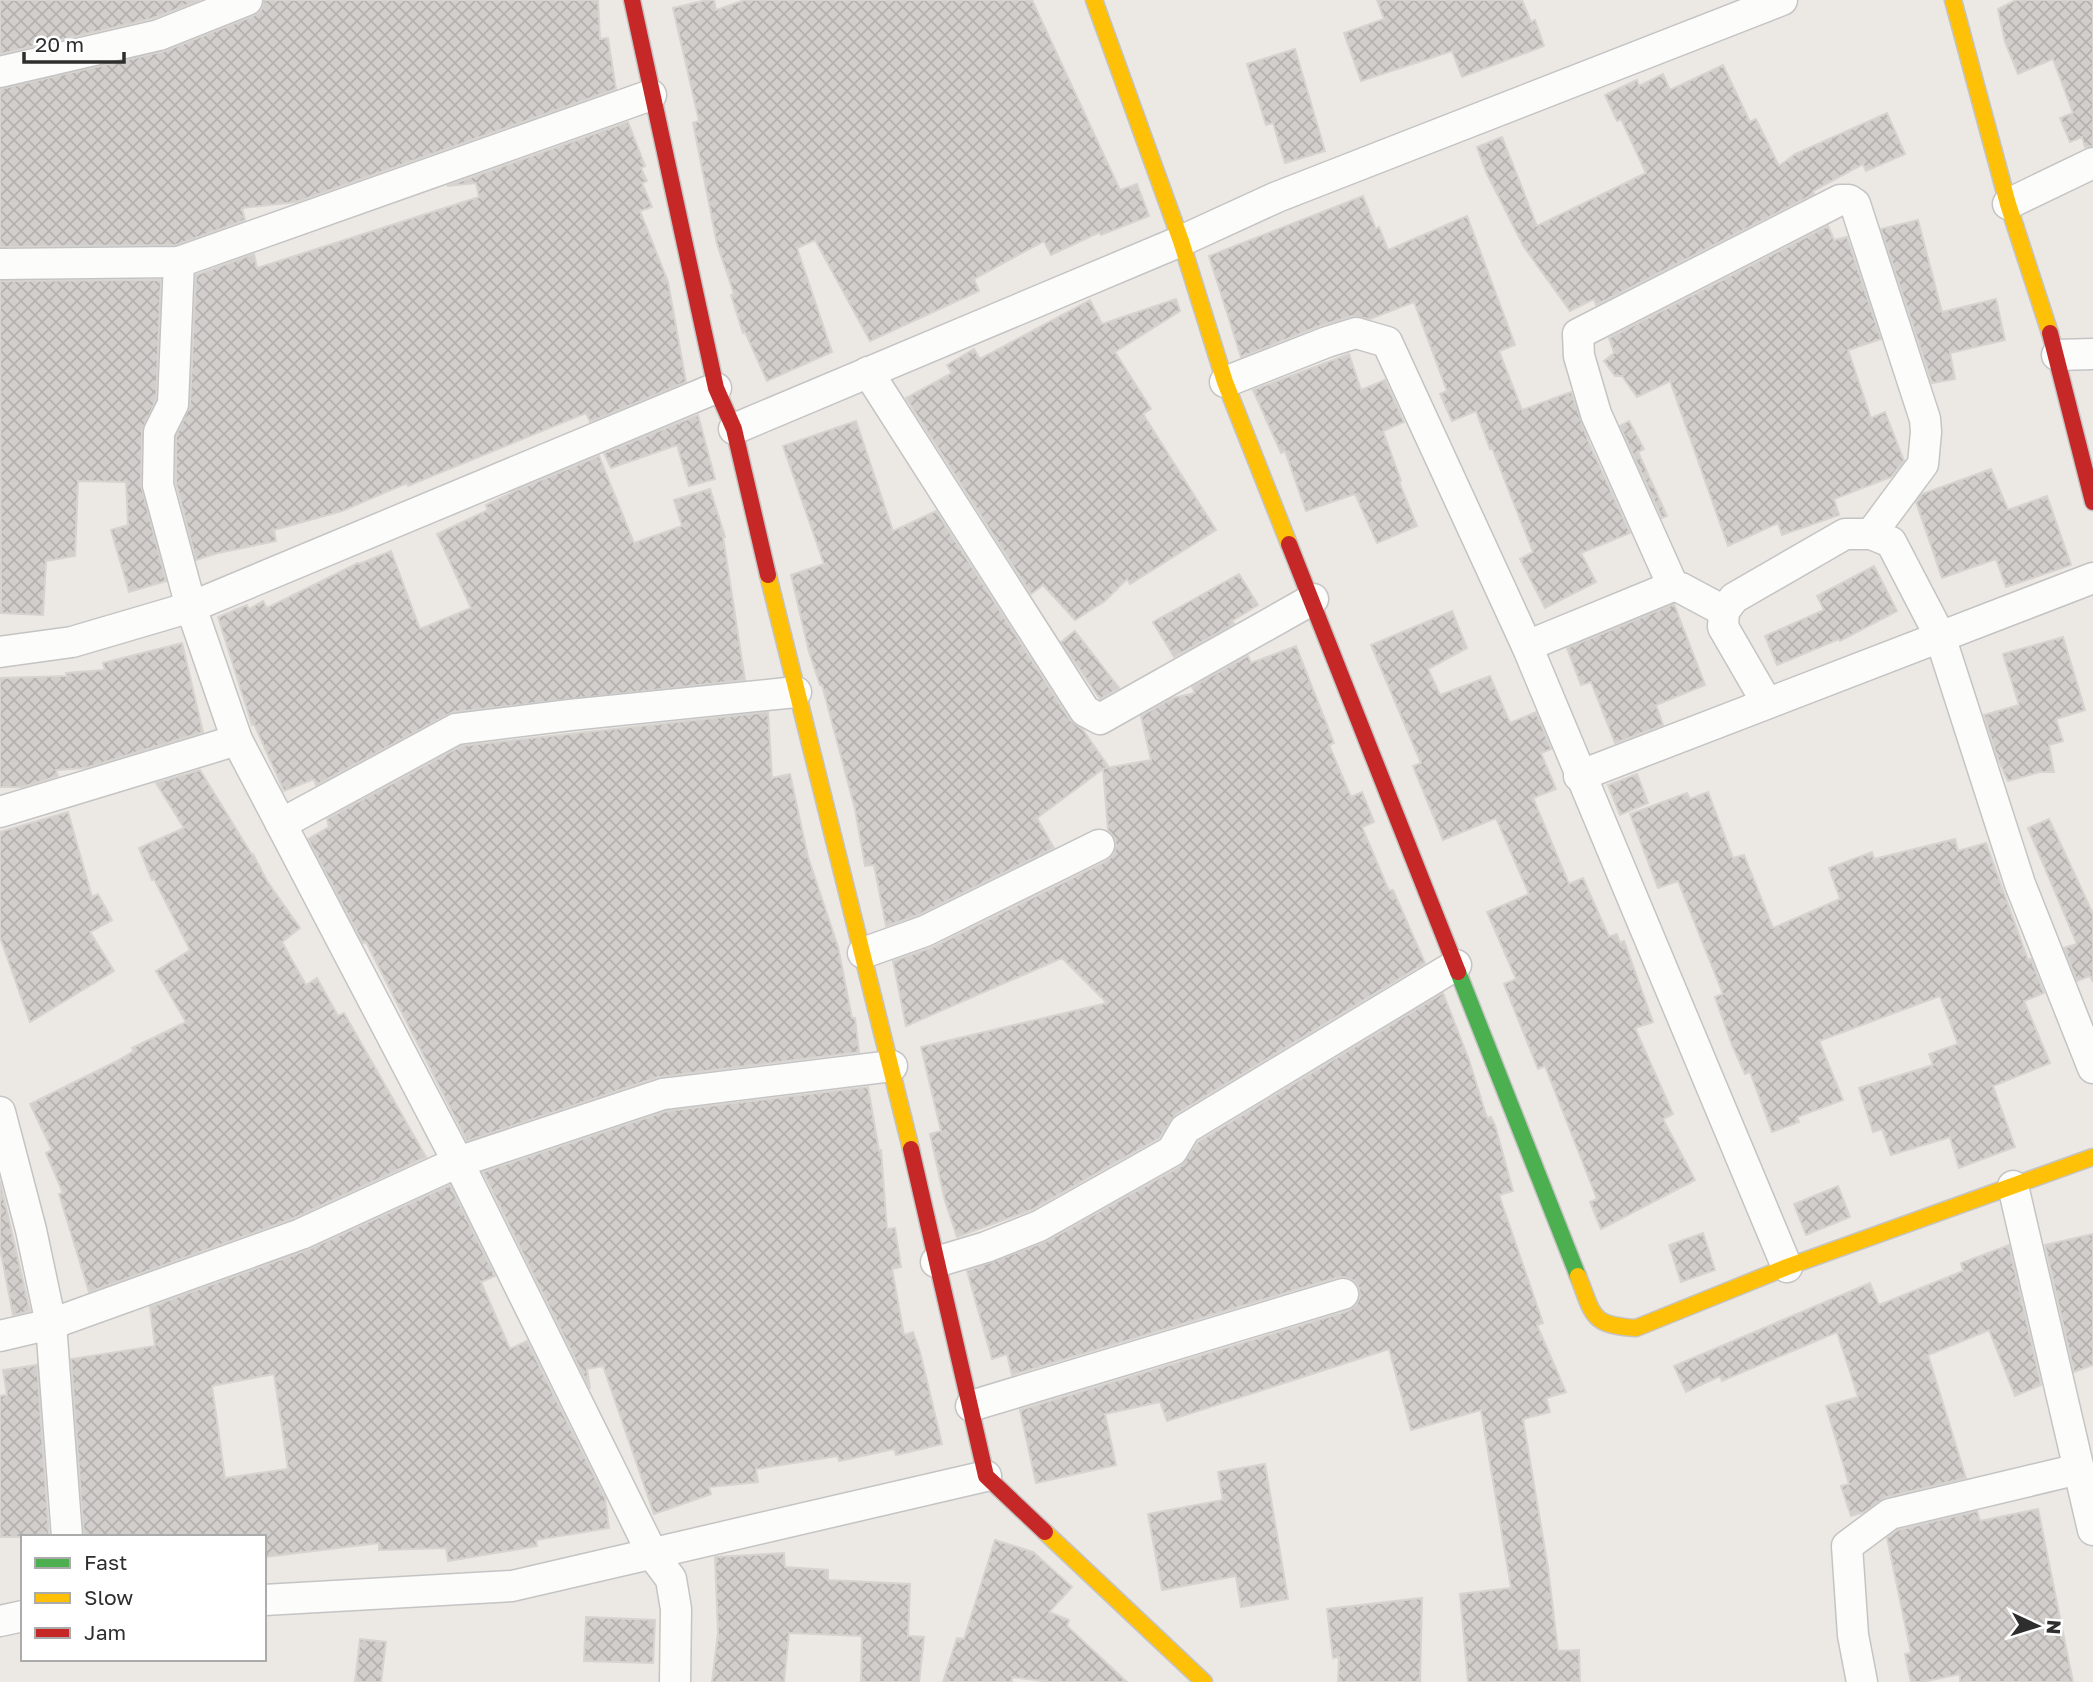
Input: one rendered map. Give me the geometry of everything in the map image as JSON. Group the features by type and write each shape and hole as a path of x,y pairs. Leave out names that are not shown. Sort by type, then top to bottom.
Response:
{"street":[{"path":"0,72 159,35 247,0"},
{"path":"632,0 716,388 734,429 796,692 892,1066 986,1476 1204,1682"},
{"path":"1094,0 1181,241 1225,382 1313,599 1594,1317 1609,1326 1636,1328 1787,1267 2093,1157"},
{"path":"734,429 1181,241 1277,197 1782,0"},
{"path":"1953,0 2008,204 2057,355 2093,502"},
{"path":"0,264 180,262 652,95"},
{"path":"2008,204 2093,163"},
{"path":"1673,586 1596,414 1579,356 1577,334 1840,200 1849,200 1854,204 1925,419 1923,464 1871,534"},
{"path":"180,262 173,404 159,432 158,485 191,607 237,740 458,1162 653,1555 671,1579 676,1609 675,1682"},
{"path":"1225,382 1356,333 1387,342 1527,646 1579,776 1787,1267"},
{"path":"2057,355 2093,354"},
{"path":"868,372 1085,710 1100,719 1313,599"},
{"path":"0,652 72,642 191,607 716,388"},
{"path":"1767,703 1723,627 1724,611 1734,598 1845,534 1871,534 1891,542 1940,636 2021,884 2093,1068"},
{"path":"1579,776 2093,578"},
{"path":"1527,646 1673,586 1724,611"},
{"path":"281,824 456,729 796,692"},
{"path":"0,812 237,740"},
{"path":"863,953 925,931 1099,845"},
{"path":"936,1262 1039,1227 1089,1199 1172,1151 1185,1129 1456,965"},
{"path":"0,1336 51,1324 301,1234 458,1162 663,1094 892,1066"},
{"path":"0,1112 31,1230 51,1324 67,1535"},
{"path":"2013,1186 2093,1530"},
{"path":"971,1406 1343,1294"},
{"path":"1862,1682 1853,1635 1847,1546 1891,1514 2079,1469"},
{"path":"266,1600 512,1586 986,1476"},
{"path":"0,1621 21,1616"}],"building":[{"path":"0,0 200,0 154,18 0,54"},
{"path":"264,0 598,0 600,39 608,38 616,89 296,202 242,208 245,220 176,245 0,247 0,89 165,51 253,16 261,10"},
{"path":"714,0 716,10 745,0 1032,0 1120,190 1137,184 1149,216 1101,235 1100,232 1051,255 1044,241 974,279 979,291 870,341 815,240 797,248 832,352 767,381 745,332 743,333 731,295 734,294 717,244 693,123 699,121 673,8"},
{"path":"1377,0 1522,0 1531,22 1535,20 1544,46 1462,77 1452,51 1361,81 1344,33 1384,19"},
{"path":"2016,0 2093,0 2093,146 2085,147 2082,137 2070,142 2060,118 2073,113 2053,59 2018,74 2005,42 1998,9"},
{"path":"1295,49 1325,151 1285,163 1273,123 1266,125 1247,64"},
{"path":"1723,65 1750,122 1756,119 1779,166 1795,154 1887,113 1905,154 1866,171 1863,164 1813,191 1814,194 1596,305 1594,299 1570,311 1524,247 1487,174 1477,147 1502,137 1537,226 1646,173 1621,119 1617,121 1605,95 1637,80 1639,86 1663,74 1670,90"},
{"path":"628,122 645,166 641,168 647,181 642,183 652,207 640,211 668,282 686,382 590,422 586,413 342,511 274,530 276,541 196,560 176,483 176,436 190,405 196,275 254,254 257,268 479,197 476,183 447,186"},
{"path":"1363,196 1388,250 1467,216 1515,345 1499,351 1522,410 1571,392 1589,443 1630,533 1581,553 1596,582 1545,608 1520,559 1533,552 1492,448 1490,449 1476,411 1452,421 1440,394 1447,391 1414,302 1370,319 1352,316 1322,325 1241,357 1209,256"},
{"path":"1918,220 1942,312 1996,299 2005,340 1950,353 1955,379 1932,383 1881,229"},
{"path":"1828,226 1834,240 1847,237 1881,339 1848,350 1871,418 1885,412 1904,461 1891,477 1834,499 1839,515 1782,535 1778,523 1728,546 1670,381 1637,397 1622,376 1615,376 1604,361 1614,353 1609,338"},
{"path":"161,280 156,400 142,431 141,485 166,581 129,592 111,530 128,525 126,482 78,481 75,556 46,561 43,615 1,613 0,281"},
{"path":"1176,299 1180,311 1115,352 1151,409 1143,414 1216,530 1130,584 1127,579 1105,601 1075,620 1043,585 1031,594 906,398 952,373 947,365 974,349 980,359 1090,300 1102,324"},
{"path":"1349,354 1361,390 1385,380 1404,422 1383,431 1401,481 1399,482 1417,526 1377,543 1355,494 1306,511 1285,451 1281,453 1253,390"},
{"path":"698,415 715,479 689,486 677,445 611,468 604,453"},
{"path":"856,421 893,531 936,511 1070,720 1083,730 1108,766 1106,768 1151,760 1141,716 1173,698 1195,693 1192,687 1248,656 1251,663 1296,646 1334,743 1329,745 1351,797 1362,792 1374,822 1362,827 1389,891 1393,890 1425,963 1176,1114 1159,1138 1031,1210 957,1237 945,1201 930,1134 941,1131 921,1047 1107,1003 1062,958 906,1026 893,961 933,947 1107,861 1114,854 1116,845 1108,830 1103,769 1037,818 1054,848 918,915 886,926 874,865 865,866 855,809 822,685 809,652 791,575 824,564 783,446"},
{"path":"1629,421 1644,449 1638,452 1667,516 1662,518 1620,426"},
{"path":"599,456 634,543 682,526 674,500 710,489 725,537 745,680 453,712 316,785 314,779 284,791 254,724 252,725 218,617 247,605 249,609 263,601 267,608 358,563 391,551 420,629 471,608 437,534 488,510 486,505 519,489"},
{"path":"1991,469 2008,510 2047,496 2071,565 2006,587 1996,559 1942,578 1916,502 1922,494"},
{"path":"1874,566 1897,611 1840,641 1839,639 1777,665 1765,636 1824,610 1817,596"},
{"path":"1239,574 1258,605 1232,621 1234,624 1174,657 1153,622"},
{"path":"1674,604 1705,685 1656,705 1663,725 1615,743 1591,682 1581,685 1567,648"},
{"path":"1452,611 1467,648 1428,669 1440,695 1490,676 1510,723 1536,712 1551,749 1541,753 1556,789 1533,798 1569,884 1583,878 1609,937 1617,934 1620,943 1624,941 1653,1022 1635,1028 1673,1114 1663,1119 1695,1180 1601,1229 1590,1202 1597,1199 1545,1066 1538,1069 1504,984 1516,979 1487,912 1529,894 1496,818 1443,840 1413,766 1421,763 1371,645"},
{"path":"1075,631 1119,688 1100,699 1061,642"},
{"path":"2063,637 2085,710 2056,719 2063,741 2049,745 2054,772 2040,772 2008,781 1997,757 1984,715 2019,705 2003,654"},
{"path":"182,643 203,732 85,768 56,770 58,776 22,787 0,787 0,678 67,676 66,673 105,670 103,663"},
{"path":"768,712 772,778 790,774 808,857 838,947 852,1018 855,1018 859,1052 658,1077 467,1141 366,942 363,943 308,839 329,827 327,819 461,746"},
{"path":"200,770 267,881 300,928 282,942 306,985 317,978 338,1016 344,1013 426,1157 294,1218 89,1292 59,1194 63,1193 46,1153 52,1150 30,1104 115,1062 134,1051 132,1048 186,1022 156,971 190,950 154,879 152,880 139,848 184,828 156,783"},
{"path":"1637,774 1648,803 1620,815 1608,785"},
{"path":"1708,792 1733,858 1744,855 1773,928 1840,899 1829,868 1872,852 1874,859 1955,839 1958,851 1986,843 2028,960 2031,959 2044,993 2024,1001 2050,1063 1993,1086 2015,1147 1959,1168 1950,1137 1891,1155 1882,1129 1873,1132 1859,1088 1933,1065 1929,1054 1958,1044 1940,996 1819,1041 1843,1100 1797,1117 1799,1122 1772,1132 1750,1072 1745,1074 1732,1045 1715,997 1723,994 1678,881 1658,888 1630,814 1687,793 1690,799"},
{"path":"68,812 92,897 98,894 112,920 90,932 114,971 30,1022 0,937 0,832"},
{"path":"2049,819 2093,914 2093,982 2090,976 2077,981 2064,948 2077,944 2028,828"},
{"path":"1443,993 1469,1060 1487,1118 1491,1117 1495,1125 1513,1191 1499,1195 1543,1323 1537,1325 1566,1392 1546,1398 1550,1412 1523,1419 1548,1568 1558,1651 1579,1650 1580,1682 1468,1682 1460,1594 1511,1588 1481,1410 1411,1430 1389,1349 1167,1421 1160,1402 1105,1414 1116,1465 1036,1483 1020,1410 1348,1311 1356,1305 1360,1297 1359,1288 1354,1281 1338,1277 1012,1375 1007,1354 992,1359 967,1271 1047,1241 1181,1166 1198,1142"},
{"path":"868,1087 879,1151 881,1150 887,1229 895,1228 901,1267 892,1269 904,1335 913,1332 920,1352 942,1444 896,1455 894,1449 839,1461 838,1456 756,1469 758,1482 709,1487 711,1494 654,1514 603,1366 587,1369 590,1389 483,1172 667,1111"},
{"path":"0,1181 30,1311 13,1315 0,1248"},
{"path":"450,1185 495,1276 481,1282 510,1349 527,1341 605,1498 609,1528 536,1540 537,1546 448,1561 446,1548 379,1550 379,1543 266,1557 266,1535 84,1535 71,1359 155,1346 150,1307 307,1250","holes":["274,1374 288,1469 225,1478 212,1386"]},
{"path":"1838,1186 1850,1217 1806,1235 1794,1204"},
{"path":"1703,1233 1715,1270 1681,1282 1669,1245"},
{"path":"2093,1234 2093,1365 2074,1372 2045,1245"},
{"path":"2009,1245 2041,1385 2015,1396 1989,1330 1928,1355 1966,1478 1886,1497 1864,1512 1851,1516 1841,1486 1849,1484 1826,1406 1858,1397 1837,1332 1722,1381 1720,1376 1686,1392 1674,1366 1870,1283 1879,1305 1963,1271 1961,1263"},
{"path":"37,1365 49,1535 0,1537 0,1396 7,1395 3,1370"},
{"path":"1265,1464 1288,1599 1241,1607 1236,1576 1162,1590 1148,1514 1223,1500 1218,1472"},
{"path":"2038,1509 2073,1682 1960,1682 1960,1674 1911,1682 1905,1654 1911,1653 1887,1538 1898,1530 1977,1511 1980,1521"},
{"path":"995,1540 1033,1552 1072,1587 1049,1612 1069,1620 1067,1626 1127,1682 1050,1682 1012,1677 1012,1682 943,1682 957,1638 964,1639"},
{"path":"784,1553 785,1567 828,1570 828,1580 910,1584 908,1636 924,1637 919,1682 861,1682 862,1636 789,1633 784,1682 712,1682 718,1633 715,1557"},
{"path":"1422,1598 1420,1682 1338,1682 1339,1657 1333,1658 1327,1609"},
{"path":"586,1617 655,1620 653,1663 584,1661"},
{"path":"360,1639 386,1642 381,1682 355,1682"}],"traffic: fast":[{"path":"1458,972 1578,1276"}],"traffic: slow":[{"path":"1094,0 1181,241 1225,382 1289,544"},
{"path":"1953,0 2008,204 2050,333"},
{"path":"768,575 911,1149"},
{"path":"1578,1276 1596,1316 1610,1324 1636,1328 1787,1267 2093,1157"},
{"path":"1045,1532 1204,1682"}],"traffic: jam":[{"path":"632,0 716,388 734,429 768,575"},
{"path":"2050,333 2093,502"},
{"path":"1289,544 1458,972"},
{"path":"911,1149 986,1476 1045,1532"}]}
